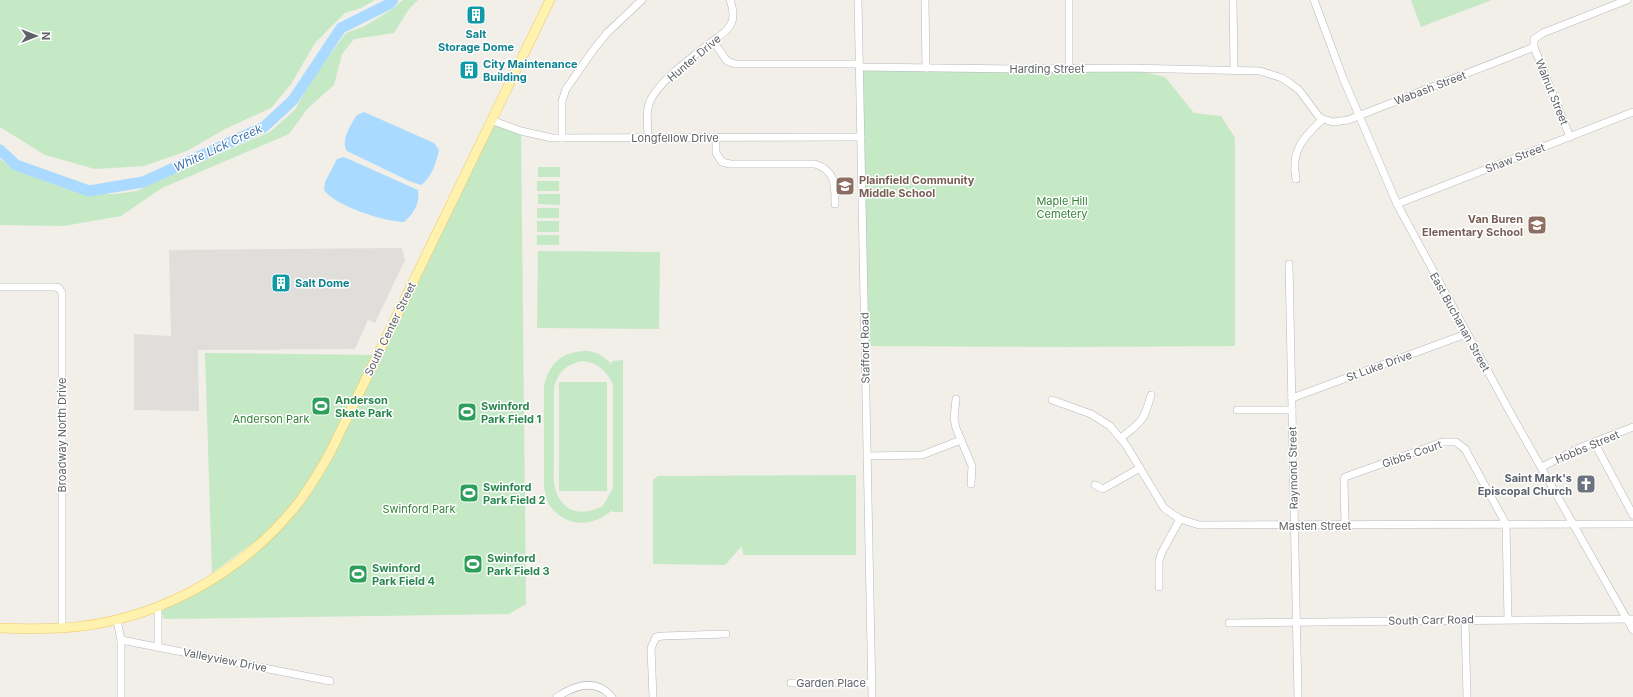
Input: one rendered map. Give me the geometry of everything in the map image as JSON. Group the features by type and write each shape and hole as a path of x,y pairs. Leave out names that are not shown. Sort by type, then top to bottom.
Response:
{"main road":[{"name":"South Center Street","path":"0,628 62,628 117,620 158,606 207,583 234,565 258,546 295,507 314,481 334,444 550,0"}],"street":[{"path":"562,138 562,101 566,89 607,33 642,0"},
{"name":"Hunter Drive","path":"648,138 648,107 655,94 689,59 724,33 732,23 734,12 730,0"},
{"name":"Stafford Road","path":"858,0 872,697"},
{"path":"925,0 926,68"},
{"path":"1069,0 1069,69"},
{"path":"1233,0 1234,69 1260,71 1282,78 1299,90 1315,113 1323,119 1306,135 1298,148 1294,164 1296,179"},
{"name":"East Buchanan Street","path":"1314,0 1359,116 1397,204 1466,334 1542,467 1572,523 1630,619 1633,630"},
{"path":"1534,47 1534,39 1543,33 1627,0"},
{"name":"Harding Street","path":"713,41 726,61 734,64 926,68 1234,69"},
{"name":"Wabash Street","path":"1323,119 1333,122 1341,122 1359,116 1534,47"},
{"name":"Walnut Street","path":"1534,47 1570,137"},
{"name":"Shaw Street","path":"1397,204 1633,112"},
{"name":"Longfellow Drive","path":"491,120 534,134 562,138 861,137"},
{"path":"716,138 716,153 722,162 730,164 815,164 824,167 832,175 835,189 835,204"},
{"name":"Raymond Street","path":"1289,264 1298,697"},
{"name":"Broadway North Drive","path":"0,287 55,287 62,293 62,628"},
{"name":"St Luke Drive","path":"1292,398 1466,334"},
{"path":"1121,438 1146,414 1151,395"},
{"path":"956,399 954,418 972,466 971,484"},
{"name":"Masten Street","path":"1052,400 1091,414 1110,426 1121,438 1164,508 1180,519 1199,525 1345,526 1572,523 1633,524"},
{"path":"1236,410 1292,410"},
{"name":"Hobbs Street","path":"1542,467 1579,448 1633,428"},
{"path":"867,456 922,455 961,440"},
{"name":"Gibbs Court","path":"1345,526 1345,477 1449,441 1461,444 1470,454 1506,524"},
{"path":"1594,442 1633,515"},
{"path":"1095,485 1103,489 1140,468"},
{"path":"1159,587 1159,561 1162,552 1180,519"},
{"path":"1506,524 1508,619"},
{"path":"158,606 158,647"},
{"name":"South Carr Road","path":"1229,623 1508,619 1630,619"},
{"path":"117,620 120,640 121,697"},
{"path":"1465,620 1467,697"},
{"path":"653,697 651,648 656,638 663,636 726,634"},
{"name":"Valleyview Drive","path":"120,640 330,681"},
{"name":"Garden Place","path":"791,683 871,683"},
{"path":"557,697 572,688 586,686 599,687 607,691 612,697"}],"shaded area":[{"path":"402,248 405,260 375,323 368,320 355,349 198,350 199,411 134,410 134,334 171,336 169,250"}],"green space":[{"path":"0,0 375,0 361,8 345,13 315,43 291,84 271,108 225,129 187,151 144,166 95,169 45,155 0,127"},
{"path":"403,0 418,0 409,9 394,33 354,39 342,54 334,85 308,108 289,134 162,188 121,216 64,226 0,225 0,159 15,170 81,194 115,194 137,191 152,183 270,132 295,110 311,80 346,33 363,27 391,10"},
{"path":"1411,0 1492,0 1421,27"},
{"name":"Maple Hill Cemetery","path":"859,67 1127,68 1165,77 1194,113 1221,116 1235,138 1235,346 865,346"},
{"name":"Swinford Park","path":"491,120 521,131 526,604 509,614 164,619 158,606 207,583 278,525 212,573 205,353 373,355"},
{"path":"538,167 560,167 560,177 538,177"},
{"path":"537,181 559,181 559,191 537,191"},
{"path":"538,194 560,194 560,205 538,204"},
{"path":"537,208 559,208 559,218 537,218"},
{"path":"537,221 559,221 559,232 537,232"},
{"path":"537,235 559,235 559,245 537,245"},
{"path":"538,251 660,252 659,329 537,328"},
{"path":"580,351 589,351 599,354 612,364 612,361 623,360 623,512 612,512 612,510 596,520 578,523 562,517 554,511 548,503 546,497 544,488 544,386 550,370 559,359 565,355","holes":["582,361 601,368 613,384 613,488 603,506 583,512 565,506 555,490 554,387 561,373 572,364"]},
{"path":"559,382 607,382 607,491 559,491"},
{"path":"856,475 856,555 743,555 742,546 725,565 653,564 653,480 658,476"}],"water":[{"path":"364,112 434,143 439,150 431,174 425,182 421,185 409,181 347,151 345,142 347,133 357,115"},
{"path":"344,157 418,190 416,208 408,219 404,222 373,216 349,207 330,196 324,190 325,182 337,159"}],"waterway":[{"name":"White Lick Creek","path":"0,150 16,165 89,191 143,182 264,127 293,100 341,28 389,4 393,0"}],"place":[{"name":"Salt Storage Dome","path":"476,15"},
{"name":"City Maintenance Building","path":"469,70"},
{"name":"Plainfield Community Middle School","path":"845,186"},
{"name":"Van Buren Elementary School","path":"1537,225"},
{"name":"Salt Dome","path":"281,283"},
{"name":"Anderson Skate Park","path":"321,406"},
{"name":"Swinford Park Field 1","path":"467,412"},
{"name":"Saint Mark's Episcopal Church","path":"1586,484"},
{"name":"Swinford Park Field 2","path":"469,493"},
{"name":"Swinford Park Field 3","path":"473,564"},
{"name":"Swinford Park Field 4","path":"358,574"}],"park label":[{"name":"Anderson Park","path":"271,419"}]}
